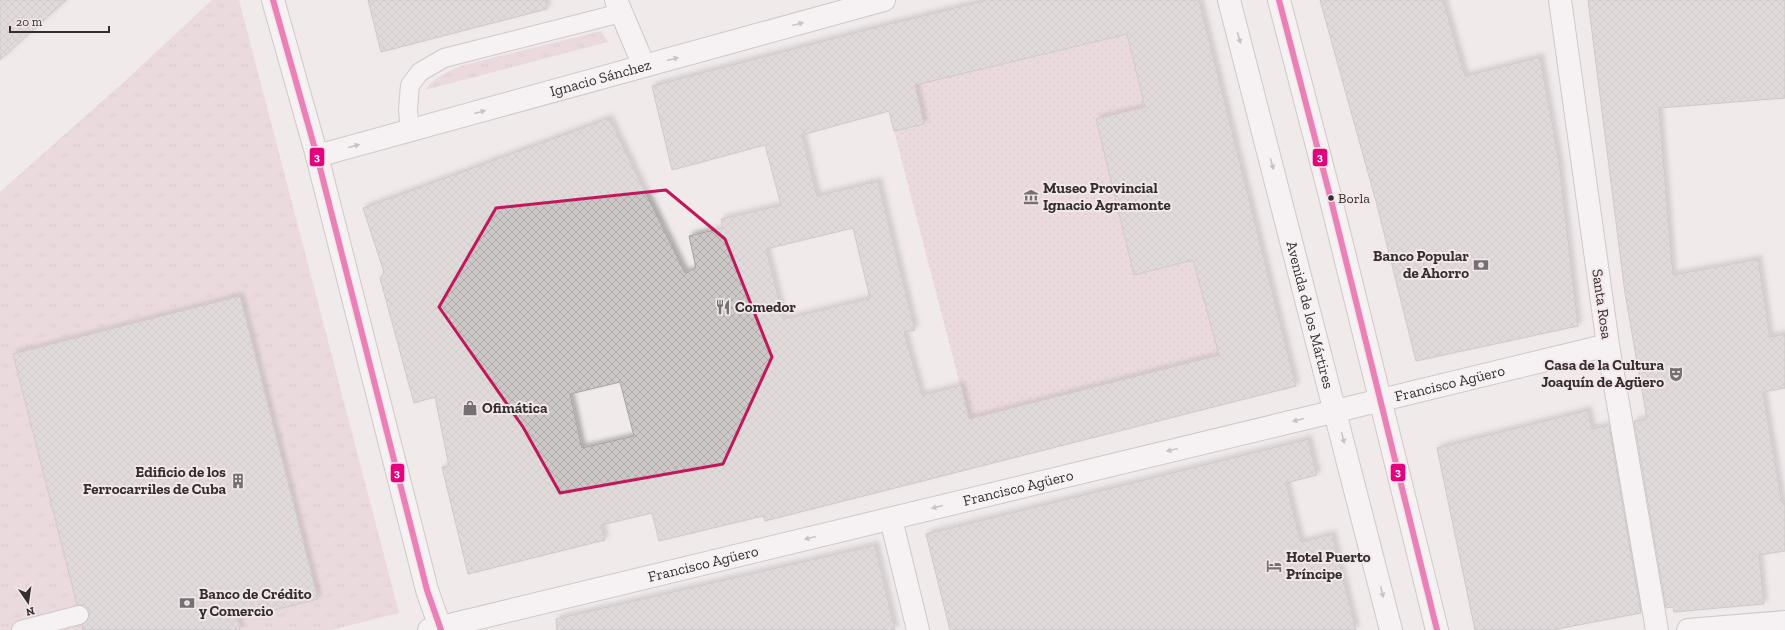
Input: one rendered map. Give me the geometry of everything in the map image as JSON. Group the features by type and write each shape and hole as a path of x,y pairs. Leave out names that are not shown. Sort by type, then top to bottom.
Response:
{"street":[{"path":"273,0 316,156 437,629"},
{"name":"Ignacio Sánchez","path":"316,156 884,0"},
{"name":"Avenida de los Mártires","path":"1229,0 1336,411 1391,630"},
{"path":"1279,0 1330,196 1438,630"},
{"name":"Santa Rosa","path":"1560,0 1608,345 1657,630"},
{"path":"619,6 644,66"},
{"name":"Francisco Agüero","path":"437,629 1608,345"},
{"path":"890,519 918,630"},
{"path":"1688,630 1785,622"}],"lane":[{"path":"410,131 408,110 410,85 420,72 444,58 619,6"},
{"path":"21,630 79,615"}],"highlighted area":[{"path":"666,190 725,239 772,357 723,464 560,493 523,427 439,307 496,208"}],"green space":[{"path":"212,0 239,0 399,613 331,630 230,630 240,627 238,619 318,599 240,296 13,355 83,630 0,630 0,192 125,81"},
{"path":"601,31 608,42 425,90 433,81 464,65"},
{"path":"1127,34 1145,107 1096,119 1134,275 1193,260 1219,355 969,419 894,131 924,124 915,85"}],"building":[{"path":"0,0 66,0 0,60"},
{"path":"368,0 546,0 547,9 381,52"},
{"path":"987,0 1199,0 1296,386 765,521 763,516 659,541 652,513 601,525 605,540 468,574 442,467 449,466 435,397 414,403 380,278 384,272 363,208 609,118 685,273 696,268 689,236 723,228 721,219 781,205 765,145 672,170 652,86 869,29","holes":["1127,34 1145,107 1096,119 1134,275 1193,260 1219,355 969,419 961,385 922,395 904,332 915,330 878,181 817,196 802,135 889,111 894,131 924,124 915,85","853,228 870,298 784,319 766,249","620,382 634,436 582,448 570,394"]},
{"path":"1320,0 1443,0 1465,76 1540,57 1559,161 1578,326 1416,361 1377,205"},
{"path":"1588,0 1785,0 1785,98 1659,108 1673,275 1758,259 1770,337 1785,334 1785,388 1763,392 1782,503 1785,503 1785,551 1759,555 1764,604 1674,612 1673,607 1666,608 1634,421 1647,419 1625,293"},
{"name":"Edificio de los Ferrocarriles de Cuba","path":"240,296 318,599 238,619 240,630 83,630 82,625 89,618 89,612 82,605 77,605 13,354"},
{"path":"1588,410 1592,429 1609,425 1641,613 1552,630 1475,630 1437,448"},
{"path":"1308,439 1317,475 1286,483 1301,542 1332,534 1356,630 950,630 926,534"},
{"path":"875,545 895,630 557,630 556,619"}],"transit line":[{"name":"3","path":"273,0 317,156 427,590 441,630"},
{"name":"3","path":"1279,0 1330,196 1437,630"}],"place":[{"name":"Museo Provincial Ignacio Agramonte","path":"1031,197"},
{"name":"Borla","path":"1331,198"},
{"name":"Banco Popular de Ahorro","path":"1481,265"},
{"name":"Comedor","path":"723,307"},
{"name":"Casa de la Cultura Joaquín de Agüero","path":"1676,374"},
{"name":"Ofimática","path":"470,408"},
{"name":"Edificio de los Ferrocarriles de Cuba","path":"238,481"},
{"name":"Hotel Puerto Príncipe","path":"1274,566"},
{"name":"Banco de Crédito y Comercio","path":"187,603"}]}
